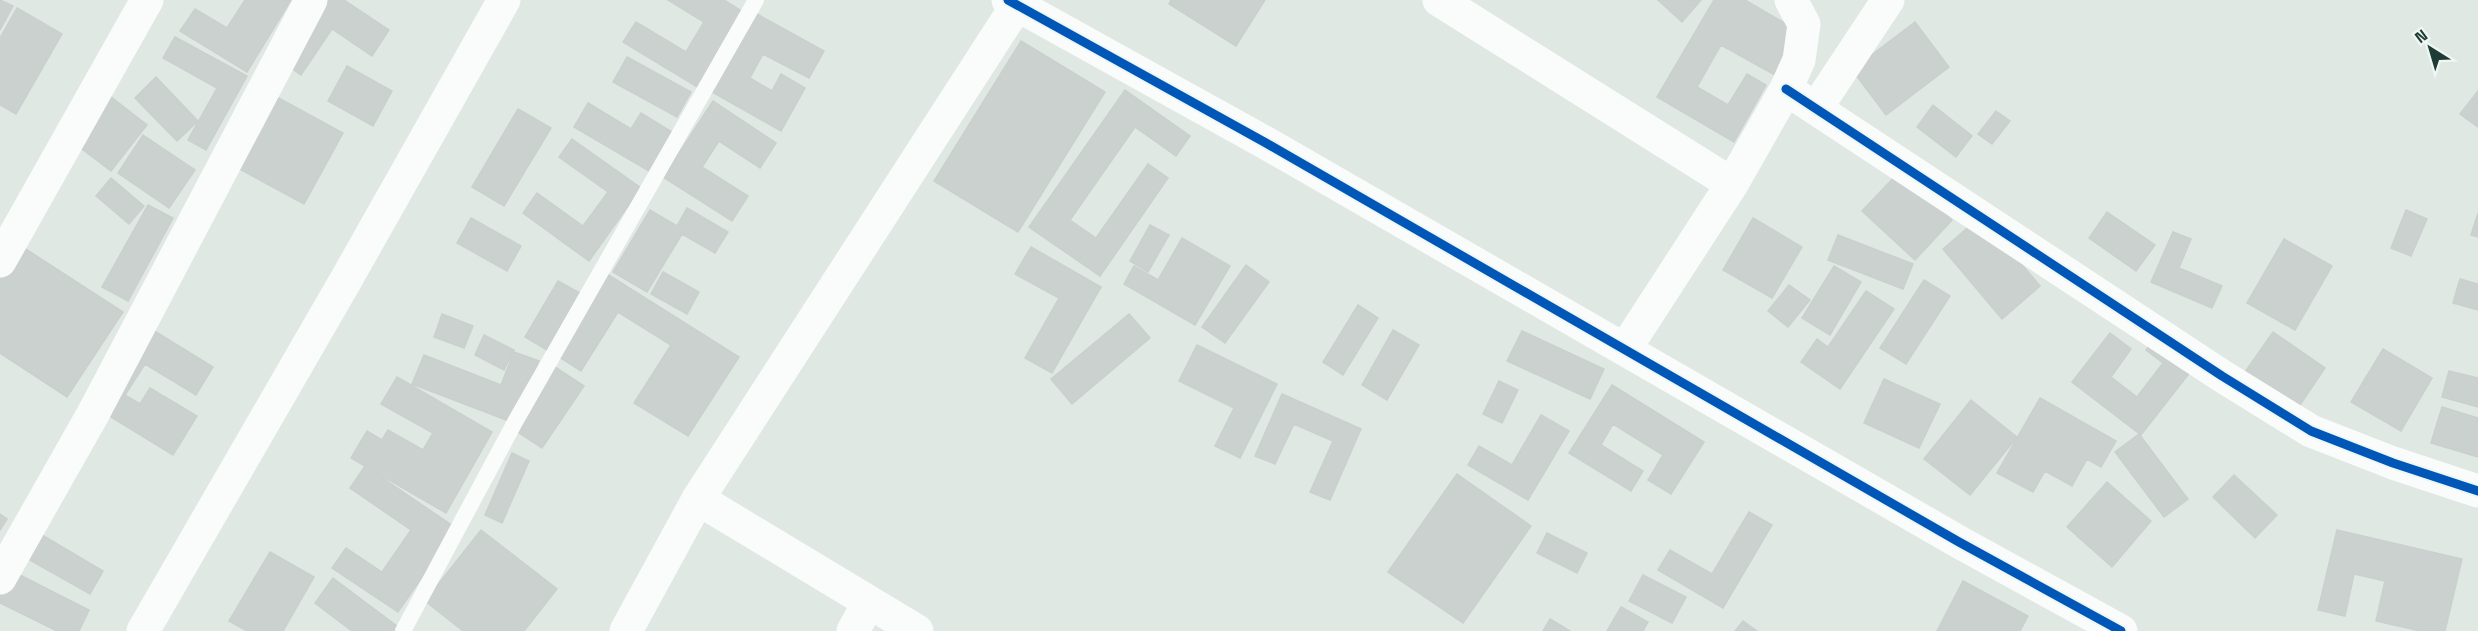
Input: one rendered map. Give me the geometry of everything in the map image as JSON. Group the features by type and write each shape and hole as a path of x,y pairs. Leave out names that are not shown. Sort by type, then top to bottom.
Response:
{"street":[{"path":"0,261 147,0"},
{"path":"0,578 93,414 311,0"},
{"path":"143,631 353,268 504,0"},
{"path":"1439,0 1732,184"},
{"path":"1625,349 1732,184 1786,89 1799,60 1804,24 1791,0"},
{"path":"1817,107 1888,0"},
{"path":"626,631 698,499 1012,3 1266,143 1949,536 2121,631"},
{"path":"1786,89 1817,107 2222,376 2311,431 2393,463 2478,491"},
{"path":"698,499 917,631"},
{"path":"852,631 869,602"}],"lane":[{"path":"403,631 515,422 756,0"}],"building":[{"path":"0,0 13,6 0,30"},
{"path":"245,0 291,0 247,72 180,31 195,9 227,28"},
{"path":"321,0 344,0 389,30 372,56 332,29 301,75 280,60"},
{"path":"668,0 724,0 745,13 699,88 623,42 636,22 686,52 704,22"},
{"path":"1171,0 1265,0 1236,46 1169,4"},
{"path":"1658,0 1701,0 1682,22"},
{"path":"1714,0 1745,0 1800,32 1775,75 1721,45 1697,87 1728,105 1747,74 1766,85 1734,142 1657,97"},
{"path":"17,8 62,34 16,114 0,105 0,38"},
{"path":"755,13 824,51 809,78 763,54 750,78 772,91 781,74 805,88 781,131 712,92"},
{"path":"1915,22 1949,67 1886,115 1852,70"},
{"path":"175,37 247,76 206,150 188,140 217,88 163,58"},
{"path":"1021,41 1105,92 1018,232 934,181"},
{"path":"627,57 691,92 677,117 613,82"},
{"path":"347,66 392,91 373,126 328,101"},
{"path":"156,77 198,121 177,141 135,98"},
{"path":"1125,90 1190,136 1176,156 1135,127 1070,220 1096,238 1148,164 1168,178 1100,276 1029,227"},
{"path":"2478,91 2478,127 2460,114"},
{"path":"106,93 147,125 111,171 69,139"},
{"path":"273,95 343,133 304,204 234,166"},
{"path":"713,101 776,143 760,168 719,141 702,167 748,196 732,221 663,177"},
{"path":"588,103 631,129 641,113 677,135 654,174 574,127"},
{"path":"1933,105 1972,136 1956,157 1917,127"},
{"path":"518,109 551,128 504,206 472,187"},
{"path":"1996,111 2010,121 1992,144 1978,134"},
{"path":"143,135 195,170 169,208 118,173"},
{"path":"572,139 641,188 589,261 523,213 537,193 583,226 608,192 559,157"},
{"path":"1900,171 1952,220 1915,260 1862,211"},
{"path":"111,178 144,206 129,224 96,196"},
{"path":"148,205 173,218 128,301 102,287"},
{"path":"687,208 728,232 715,253 682,234 647,292 613,272 650,210 677,226"},
{"path":"2406,210 2427,219 2411,256 2391,248"},
{"path":"2107,212 2155,245 2136,271 2089,238"},
{"path":"2478,213 2478,237 2471,235"},
{"path":"1981,216 2040,286 2002,319 1943,249"},
{"path":"471,218 521,246 507,271 457,243"},
{"path":"1753,218 1802,247 1772,298 1723,270"},
{"path":"1150,225 1169,235 1148,272 1130,261"},
{"path":"2173,232 2191,239 2179,268 2222,286 2212,308 2151,282"},
{"path":"1838,235 1913,264 1903,289 1828,260"},
{"path":"1182,238 1230,266 1195,325 1124,284 1134,266 1158,280"},
{"path":"2284,239 2332,266 2295,330 2247,303"},
{"path":"18,244 123,312 67,397 0,353 0,271"},
{"path":"1031,247 1101,287 1052,373 1025,358 1059,298 1015,274"},
{"path":"1246,265 1269,282 1225,343 1202,327"},
{"path":"1834,266 1861,282 1830,335 1802,318"},
{"path":"663,272 699,292 687,314 651,294"},
{"path":"607,274 739,357 688,436 634,403 671,345 618,312 581,371 556,355"},
{"path":"2460,279 2478,284 2478,310 2453,303"},
{"path":"1924,280 1950,296 1906,364 1880,348"},
{"path":"558,281 580,293 547,350 525,337"},
{"path":"1789,285 1810,300 1788,327 1768,311"},
{"path":"1866,291 1894,309 1840,389 1801,362 1817,339 1828,347"},
{"path":"1358,305 1378,318 1343,375 1323,362"},
{"path":"442,314 473,326 464,348 434,337"},
{"path":"1129,314 1150,338 1072,404 1051,379"},
{"path":"148,327 213,367 196,395 145,364 125,395 140,404 150,388 197,416 173,455 98,409"},
{"path":"1393,330 1419,345 1387,400 1362,385"},
{"path":"1522,331 1604,369 1590,399 1507,361"},
{"path":"2273,332 2325,368 2298,408 2245,372"},
{"path":"2110,333 2131,349 2111,377 2137,397 2163,363 2146,350 2156,336 2195,366 2141,435 2072,382"},
{"path":"484,335 514,350 504,370 475,355"},
{"path":"1197,345 1277,384 1240,458 1215,446 1234,408 1179,381"},
{"path":"2383,349 2432,378 2401,431 2351,402"},
{"path":"514,352 539,361 514,423 412,384 424,355 501,385"},
{"path":"555,367 584,386 542,448 513,429"},
{"path":"2449,371 2478,378 2478,407 2442,397"},
{"path":"397,377 492,432 446,513 351,458 367,431 382,440 388,430 423,450 433,433 381,404"},
{"path":"1884,379 1940,404 1919,448 1864,423"},
{"path":"1499,381 1518,390 1502,423 1483,414"},
{"path":"1612,385 1704,442 1671,494 1648,480 1663,455 1613,424 1601,445 1643,471 1631,491 1569,453"},
{"path":"1282,394 1361,429 1330,500 1310,492 1333,441 1294,424 1275,464 1255,456"},
{"path":"2040,398 2116,441 2101,467 2087,459 2072,486 2045,471 2033,492 1997,473"},
{"path":"1971,400 2017,437 1970,495 1924,459"},
{"path":"2442,407 2478,418 2478,457 2431,443"},
{"path":"1541,415 1569,431 1528,500 1468,465 1479,446 1512,465"},
{"path":"2139,434 2188,499 2164,517 2115,452"},
{"path":"512,453 529,461 502,523 485,515"},
{"path":"365,466 456,528 398,612 332,568 346,548 382,572 411,530 350,488"},
{"path":"1457,474 1531,526 1463,623 1388,572"},
{"path":"2234,475 2277,515 2255,538 2213,497"},
{"path":"2107,482 2151,521 2112,567 2067,527"},
{"path":"1749,512 1772,525 1723,608 1658,570 1670,550 1712,574"},
{"path":"0,514 7,519 0,530"},
{"path":"481,530 557,589 524,631 463,631 425,601"},
{"path":"2337,530 2462,559 2445,631 2420,631 2376,621 2385,581 2354,574 2345,616 2318,610"},
{"path":"1547,533 1587,553 1577,573 1537,553"},
{"path":"42,535 103,571 90,594 28,559"},
{"path":"270,552 314,577 283,631 247,631 229,621"},
{"path":"10,570 89,610 79,631 57,631 0,603 0,589"},
{"path":"1643,575 1686,597 1672,623 1629,601"},
{"path":"333,578 401,629 399,631 352,631 315,603"},
{"path":"1963,581 2028,616 2020,631 1937,631"},
{"path":"1621,607 1648,622 1643,631 1607,631"},
{"path":"1550,619 1570,631 1543,631"},
{"path":"1743,621 1757,631 1735,631"}],"cycle path":[{"path":"1008,0 1266,143 1959,542 2121,631"},
{"path":"1786,89 2222,376 2311,431 2393,463 2478,491"}]}
